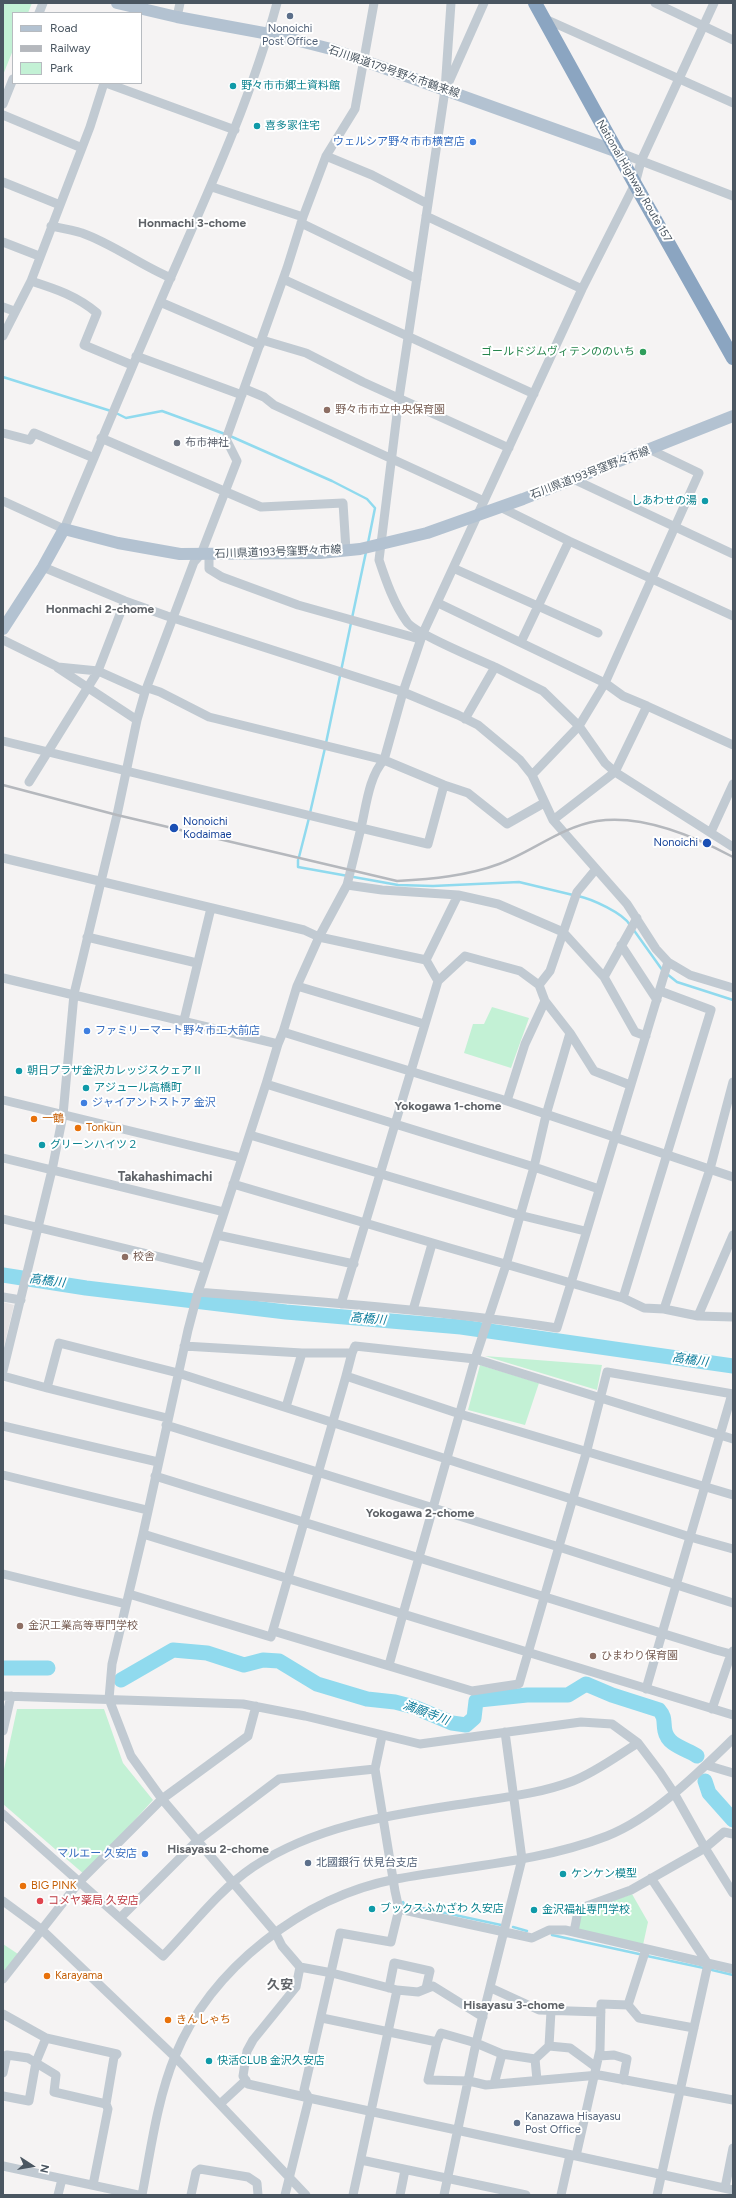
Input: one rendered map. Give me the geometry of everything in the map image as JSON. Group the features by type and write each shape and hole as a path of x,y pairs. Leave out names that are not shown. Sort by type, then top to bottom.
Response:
{"highway":[{"name":"National Highway Route 157","path":"535,3 733,358"}],"main road":[{"name":"石川県道179号野々市鶴来線","path":"123,6 269,34 331,49 618,152"},
{"name":"石川県道193号窪野々市線","path":"64,529 150,550 205,554 320,553 372,546 427,533 500,507 651,450 733,416"},
{"path":"3,629 43,568 64,529"}],"street":[{"path":"177,17 180,3"},
{"path":"3,501 64,529 132,365 212,187 235,130 269,34 277,3"},
{"path":"374,3 355,109 326,156 302,220 228,435 237,461 224,490 205,554 209,569 222,577 298,605 416,638 423,634"},
{"path":"451,3 445,90 398,398 392,460 372,546 379,560 386,583 407,624 423,634 543,691 579,726 605,763 615,772 733,847"},
{"path":"445,90 484,3"},
{"path":"655,3 733,40"},
{"path":"483,2018 433,1986 418,1992 393,1989 332,1973 300,1967 282,1946 275,1932 162,1799 131,1756 109,1699 112,1664 129,1594 166,1422 198,1292 297,986 319,937 348,880 370,791 379,765 384,760 403,692 423,634 582,289 635,184 641,161 714,3"},
{"path":"542,17 733,103"},
{"path":"3,104 12,82"},
{"path":"3,336 14,311 31,281 39,256 82,148 105,84"},
{"path":"108,84 235,130"},
{"path":"3,116 82,148"},
{"path":"618,152 733,196"},
{"path":"326,156 372,175 428,204"},
{"path":"3,182 60,204"},
{"path":"212,187 302,220 417,279"},
{"path":"426,216 582,289"},
{"path":"51,226 81,233 112,246 143,265 171,278"},
{"path":"3,242 39,256"},
{"path":"283,278 408,338 534,394"},
{"path":"31,281 65,292 85,303 97,313 84,345 132,365"},
{"path":"160,302 261,342 306,353 398,398 509,448"},
{"path":"3,307 14,311"},
{"path":"136,356 244,392 264,397 274,405 484,501"},
{"path":"3,433 30,440 34,433 94,458"},
{"path":"102,438 261,507 343,504 346,550"},
{"path":"532,775 579,726 605,683 699,473 651,450"},
{"path":"573,479 733,554"},
{"path":"500,507 568,541 733,616"},
{"path":"521,642 568,541"},
{"path":"3,1371 52,1170 63,1115 74,994 117,815 137,720 194,562 205,554"},
{"path":"43,568 125,601 174,618 403,692 478,725 520,760 532,775 553,820 596,869 636,920 656,949 666,969 599,1190 585,1231 557,1328 488,1317 198,1292"},
{"path":"453,568 598,633"},
{"path":"29,782 98,671 125,601"},
{"path":"438,603 605,683 623,696 733,745"},
{"path":"3,640 58,667 87,688 137,720"},
{"path":"58,667 98,671 147,690 160,692 209,717 384,760 444,785 468,793 507,824 544,803"},
{"path":"465,719 495,667"},
{"path":"553,820 615,772 647,706"},
{"path":"3,741 46,753 126,771 310,817 428,844 444,785"},
{"path":"711,832 733,784"},
{"path":"3,858 304,930 319,937 426,960 438,981"},
{"path":"539,985 550,971 576,895 596,869"},
{"path":"348,880 382,890 458,895 498,904 563,932 604,977 635,1032 646,1036"},
{"path":"426,960 458,895"},
{"path":"184,1020 211,908"},
{"path":"604,977 636,920"},
{"path":"87,937 197,963"},
{"path":"621,945 657,1000"},
{"path":"342,1304 394,1122 438,981 465,956 520,971 539,985 545,1001 570,1033 594,1071 630,1085"},
{"path":"666,969 733,988"},
{"path":"3,978 184,1020 278,1044"},
{"path":"297,986 424,1024"},
{"path":"623,1298 668,1156 711,1010 660,991"},
{"path":"506,1101 525,1044 545,1001"},
{"path":"283,1032 615,1136 668,1156 733,1177"},
{"path":"388,1665 448,1459 476,1355 506,1265 519,1215 534,1167 546,1114 570,1033"},
{"path":"664,1309 710,1170 733,1082"},
{"path":"266,1084 394,1122 534,1167 599,1190"},
{"path":"3,1100 242,1158"},
{"path":"250,1135 519,1215 585,1231"},
{"path":"3,1158 224,1212"},
{"path":"233,1184 432,1244 623,1298 644,1308 664,1309 698,1316 733,1318"},
{"path":"3,1219 206,1268"},
{"path":"217,1235 354,1264"},
{"path":"698,1316 733,1236"},
{"path":"414,1310 432,1244"},
{"path":"3,1296 21,1300"},
{"path":"47,1388 59,1343 178,1373 733,1549"},
{"path":"184,1346 302,1354 352,1353"},
{"path":"129,1594 271,1637 355,1346 476,1355 733,1439"},
{"path":"286,1407 302,1354"},
{"path":"273,1631 472,1691 519,1684 587,1450 607,1372 732,1394 646,1689"},
{"path":"3,1376 166,1422 318,1473 559,1547 733,1603"},
{"path":"346,1376 460,1414 587,1450 733,1495"},
{"path":"3,1426 158,1462"},
{"path":"3,1475 147,1510"},
{"path":"155,1476 732,1653 712,1709"},
{"path":"142,1534 733,1715"},
{"path":"3,1574 126,1604"},
{"path":"3,1731 7,1696 256,1706 420,1744 581,1722 612,1724 638,1743 674,1793 705,1848 733,1893"},
{"path":"3,1979 80,1881 162,1799 248,1736 256,1706"},
{"path":"444,2195 459,2131 476,2043 505,1932 522,1859 504,1732"},
{"path":"285,2195 309,2098 304,2090 322,2018 340,1933 391,1942 399,1909 375,1769 382,1736"},
{"path":"142,2195 157,2117 175,2056 186,2031 207,2000 225,1978 275,1932 312,1909 356,1890 394,1880 559,1852 609,1835 648,1813 674,1793 733,1739"},
{"path":"3,1814 163,1956 232,1883 254,1867 283,1850 319,1834 384,1816 513,1796 573,1781 595,1770 638,1743"},
{"path":"706,1765 733,1773"},
{"path":"120,1918 197,1840 278,1779 375,1769"},
{"path":"574,1932 578,1911 584,1907 631,1890 705,1848 724,1832 733,1834"},
{"path":"651,1878 708,1964 657,2195"},
{"path":"3,1901 41,1929 175,2056 306,2195"},
{"path":"399,1909 532,1938 549,1930 574,1932 733,1969"},
{"path":"628,2005 646,1949"},
{"path":"353,2195 388,2032 393,1989 394,1963 430,1971 426,1988"},
{"path":"300,1967 296,1987 253,2040 248,2051 243,2076 248,2084 729,2189 733,2148"},
{"path":"490,1988 539,2010 601,2012"},
{"path":"561,2195 599,2056 601,2004 628,2005 639,2018 694,2028"},
{"path":"535,2059 549,2046 551,2011"},
{"path":"3,2014 46,2038 117,2054 114,2057 106,2104 108,2109 93,2186"},
{"path":"322,2018 437,2042"},
{"path":"535,2059 502,2054 476,2043 441,2033 437,2042 428,2080 469,2081 494,2084 537,2080 595,2071"},
{"path":"3,2096 29,2101 36,2062 46,2038"},
{"path":"549,2046 570,2048 595,2071 623,2080 733,2100"},
{"path":"3,2072 7,2054 28,2058 56,2075 54,2092 106,2104"},
{"path":"494,2084 502,2054"},
{"path":"599,2056 614,2055 627,2059 623,2080"},
{"path":"535,2059 537,2080"},
{"path":"220,2104 246,2080"},
{"path":"361,2160 526,2195"},
{"path":"3,2166 138,2195"},
{"path":"191,2195 196,2172 200,2169 248,2177 257,2183 258,2195"},
{"path":"400,2195 405,2170"},
{"path":"58,2195 62,2179"}],"shaded area":[{"path":"3,1302 14,1305 3,1351"}],"green space":[{"path":"3,3 32,3 28,12 12,12 12,52 3,75"},
{"path":"492,1007 529,1018 511,1068 464,1053 473,1024 484,1024"},
{"path":"485,1356 602,1365 597,1390"},
{"path":"480,1365 539,1383 525,1425 468,1410"},
{"path":"17,1709 104,1709 123,1763 153,1800 85,1875 3,1804 3,1774"},
{"path":"632,1894 648,1922 643,1945 576,1930 583,1911"},
{"path":"3,1944 18,1954 3,1973"}],"waterway":[{"path":"3,377 111,411"},
{"path":"116,413 126,418 162,411 225,434"},
{"path":"230,436 332,481 367,499 375,508 368,543"},
{"path":"352,618 366,552"},
{"path":"326,743 351,623"},
{"path":"310,813 325,748"},
{"path":"299,857 309,818"},
{"path":"298,860 298,867 398,885 433,886 519,882 573,895"},
{"path":"578,896 607,907 621,916 630,925"},
{"path":"633,929 663,971"},
{"path":"667,974 677,982 733,1000"},
{"name":"高橋川","path":"3,1275 86,1288 286,1312 461,1327 733,1366"},
{"name":"満願寺川","path":"121,1680 173,1650 207,1653 244,1665 263,1660 279,1661 317,1684 367,1699 395,1702 414,1707 452,1723 466,1725 474,1718 476,1701 527,1695 568,1695 586,1684 612,1695 659,1710 663,1715 665,1731 670,1740 674,1744 697,1756"},
{"name":"満願寺川","path":"3,1668 48,1668"},
{"name":"満願寺川","path":"705,1781 709,1793 733,1820"},
{"path":"403,1902 404,1904 501,1925"},
{"path":"513,1927 527,1931"},
{"path":"552,1935 639,1954"},
{"path":"647,1956 704,1968"},
{"path":"712,1970 733,1975"}],"railway":[{"path":"3,785 117,815 397,881 449,876 487,868 511,859 559,834 584,824 597,821 632,821 667,828 718,849 733,857"}],"place":[{"name":"Nonoichi Post Office","path":"290,16"},
{"name":"野々市市郷土資料館","path":"233,86"},
{"name":"喜多家住宅","path":"257,126"},
{"name":"ウェルシア野々市市横宮店","path":"473,142"},
{"name":"ゴールドジムヴィテンののいち","path":"643,352"},
{"name":"野々市市立中央保育園","path":"327,410"},
{"name":"布市神社","path":"177,443"},
{"name":"しあわせの湯","path":"705,501"},
{"name":"Nonoichi Kodaimae","path":"174,828"},
{"name":"Nonoichi","path":"707,843"},
{"name":"ファミリーマート野々市工大前店","path":"87,1031"},
{"name":"朝日プラザ金沢カレッジスクェアⅡ","path":"19,1071"},
{"name":"アジュール高橋町","path":"86,1088"},
{"name":"ジャイアントストア 金沢","path":"84,1103"},
{"name":"一鶴","path":"34,1119"},
{"name":"Tonkun","path":"78,1128"},
{"name":"グリーンハイツ２","path":"42,1145"},
{"name":"校舎","path":"125,1257"},
{"name":"金沢工業高等専門学校","path":"20,1626"},
{"name":"ひまわり保育園","path":"593,1656"},
{"name":"マルエー 久安店","path":"145,1854"},
{"name":"北國銀行 伏見台支店","path":"308,1863"},
{"name":"ケンケン模型","path":"563,1874"},
{"name":"BIG PINK","path":"23,1886"},
{"name":"コメヤ薬局 久安店","path":"40,1901"},
{"name":"ブックスふかざわ 久安店","path":"372,1909"},
{"name":"金沢福祉専門学校","path":"534,1910"},
{"name":"Karayama","path":"47,1976"},
{"name":"きんしゃち","path":"168,2020"},
{"name":"快活CLUB 金沢久安店","path":"209,2061"},
{"name":"Kanazawa Hisayasu Post Office","path":"517,2123"}],"district":[{"name":"Honmachi 3-chome","path":"192,223"},
{"name":"Honmachi 2-chome","path":"100,609"},
{"name":"Yokogawa 1-chome","path":"448,1106"},
{"name":"Takahashimachi","path":"165,1177"},
{"name":"Yokogawa 2-chome","path":"420,1513"},
{"name":"Hisayasu 2-chome","path":"218,1849"},
{"name":"久安","path":"280,1985"},
{"name":"Hisayasu 3-chome","path":"514,2005"}]}
